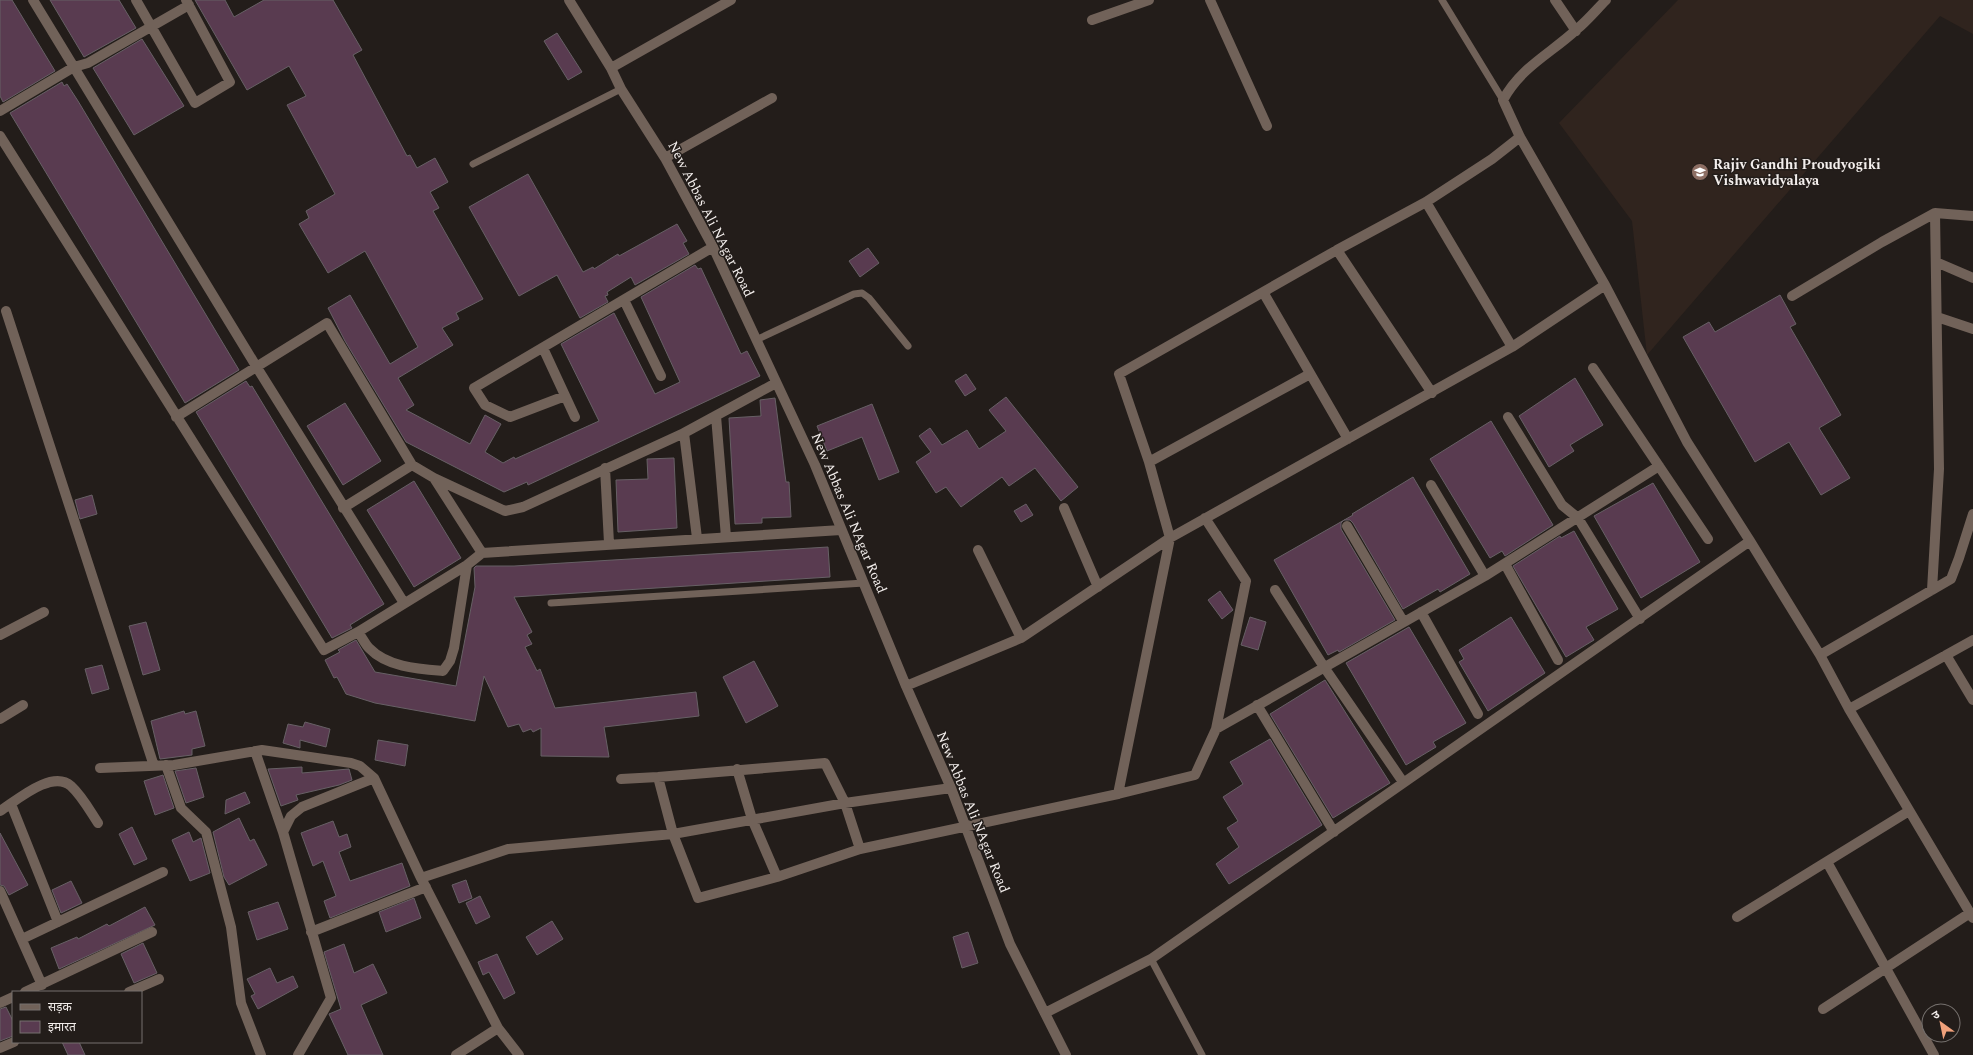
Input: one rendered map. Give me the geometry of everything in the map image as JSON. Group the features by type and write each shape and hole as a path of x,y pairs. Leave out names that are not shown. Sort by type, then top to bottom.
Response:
{"street":[{"path":"34,0 343,508 404,603"},
{"path":"0,111 74,66 88,63 151,27 187,3 230,82 195,103 151,27 136,0"},
{"name":"New Abbas Ali NAgar Road","path":"569,0 611,68 621,90 666,158 713,247 814,465 906,686 951,788 1010,944 1066,1055"},
{"path":"611,68 720,3 731,0"},
{"path":"1092,20 1149,0"},
{"path":"1210,0 1267,126"},
{"path":"1555,0 1576,31"},
{"path":"1606,0 1576,31 1522,74 1512,84 1504,100 1520,137 1605,285 1687,442 1820,655 1849,709 1972,916 1822,1009"},
{"path":"666,158 772,98"},
{"path":"0,136 324,650 358,632 467,565 482,553 609,543 841,530"},
{"path":"1118,794 1170,538 1149,462 1119,374 1337,250 1426,202 1492,159 1520,137"},
{"path":"1426,202 1512,347"},
{"path":"1932,590 1939,469 1935,213"},
{"path":"1792,296 1882,242 1935,213 1973,216"},
{"path":"565,396 510,417 485,405 474,388 713,247"},
{"path":"1337,250 1432,393"},
{"path":"1936,262 1973,278"},
{"path":"906,686 1021,638 1170,538 1512,347 1605,285"},
{"path":"1263,292 1348,439"},
{"path":"624,300 661,376"},
{"path":"6,311 154,766"},
{"path":"1937,317 1973,328"},
{"path":"176,417 327,323 412,465 434,478 505,511 523,507 684,433 776,383"},
{"path":"543,348 575,417"},
{"path":"1593,368 1708,539"},
{"path":"1149,462 1310,374"},
{"path":"716,416 726,537"},
{"path":"1508,417 1562,506 1578,518 1640,619"},
{"path":"684,433 697,538"},
{"path":"343,508 412,465"},
{"path":"1216,729 1403,621 1486,576 1659,466"},
{"path":"605,468 609,543"},
{"path":"434,478 482,553"},
{"path":"1431,485 1486,576"},
{"path":"1064,508 1098,587"},
{"path":"1820,655 1951,579 1973,514"},
{"path":"658,778 674,834 698,898 777,877 860,849 966,825 1118,794 1194,774 1216,729 1246,581 1205,518"},
{"path":"1347,526 1403,621"},
{"path":"1044,1013 1150,959 1750,541"},
{"path":"978,550 1021,638"},
{"path":"1505,564 1558,660"},
{"path":"358,632 369,648 387,661 422,669 443,671 450,661 454,648 467,565"},
{"path":"1275,590 1324,667 1403,782"},
{"path":"0,635 44,612"},
{"path":"1421,612 1478,714"},
{"path":"1849,709 1973,640"},
{"path":"1946,655 1973,700"},
{"path":"0,719 23,705"},
{"path":"1257,705 1334,832"},
{"path":"100,768 166,765 262,750 351,763 360,766 374,778 424,882 498,1028 519,1055"},
{"path":"255,751 283,832 331,998 298,1055"},
{"path":"621,779 658,778 825,763 845,803 860,849"},
{"path":"166,765 181,808 206,832 231,927 241,1003 261,1055"},
{"path":"738,770 752,819 777,877"},
{"path":"283,832 291,816 302,807 374,778"},
{"path":"0,811 39,786 49,782 60,781 70,785 77,792 98,823"},
{"path":"311,932 424,882 508,849 674,834 845,803 951,788"},
{"path":"11,804 58,922"},
{"path":"1737,917 1909,811"},
{"path":"1827,862 1934,1055"},
{"path":"22,939 163,872"},
{"path":"0,891 42,985"},
{"path":"27,991 152,932"},
{"path":"131,991 159,979"},
{"path":"0,1003 12,997"},
{"path":"456,1055 498,1028"},
{"path":"0,1048 12,1043"}],"lane":[{"path":"1442,0 1504,100"},
{"path":"473,164 621,90"},
{"path":"756,340 854,294 862,293 869,298 908,346"},
{"path":"551,603 864,583"},
{"path":"1150,959 1202,1055"}],"shaded area":[{"name":"Rajiv Gandhi Proudyogiki Vishwavidyalaya","path":"1678,0 1973,0 1973,34 1940,16 1647,355 1632,221 1559,123"}],"building":[{"path":"0,0 12,0 55,71 3,102 0,96"},
{"path":"50,0 119,0 136,28 84,57"},
{"path":"195,0 225,0 234,17 264,0 333,0 362,50 353,55 407,156 410,155 417,168 435,158 448,182 430,192 439,208 433,211 483,299 456,313 459,319 442,328 453,345 398,378 414,405 406,410 470,444 485,415 501,424 485,452 503,463 599,421 561,344 614,313 655,394 680,382 641,297 695,265 698,269 701,268 741,354 747,351 760,376 528,485 527,482 504,492 406,442 345,341 328,308 350,295 390,364 418,347 365,251 328,273 299,224 309,218 306,211 335,194 287,105 306,96 289,66 247,90"},
{"path":"557,33 582,72 568,80 544,41"},
{"path":"142,39 184,106 134,135 93,68"},
{"path":"62,82 64,86 67,84 78,101 239,370 185,403 10,113"},
{"path":"528,174 583,272 593,267 594,269 618,254 619,256 677,224 687,241 683,243 689,254 635,285 631,277 607,292 608,295 605,296 608,302 580,318 557,275 519,296 469,207"},
{"path":"868,248 879,263 860,277 849,261"},
{"path":"1780,295 1796,324 1790,327 1841,415 1819,428 1850,478 1821,495 1789,442 1755,462 1683,337 1709,322 1715,332"},
{"path":"966,374 976,389 965,396 955,381"},
{"path":"1575,378 1603,425 1570,445 1574,451 1549,467 1519,416"},
{"path":"246,381 250,387 252,386 384,604 350,625 352,628 332,638 196,412"},
{"path":"1006,397 1078,487 1061,501 1035,468 1009,486 1002,477 961,507 946,487 936,493 916,462 931,452 919,436 930,428 942,445 967,430 979,449 1006,431 989,410"},
{"path":"775,398 786,482 789,482 791,517 762,518 762,523 735,524 729,418 761,416 760,400"},
{"path":"345,403 381,461 343,485 307,426"},
{"path":"872,404 899,472 879,480 862,437 827,451 817,426"},
{"path":"1491,421 1553,525 1505,556 1502,551 1490,558 1430,459"},
{"path":"674,458 677,528 618,532 616,480 648,479 647,459"},
{"path":"1413,477 1470,574 1440,592 1438,589 1403,609 1353,523 1350,520 1344,520"},
{"path":"414,481 461,558 414,587 367,510"},
{"path":"1653,483 1700,562 1641,598 1594,516"},
{"path":"92,495 97,514 80,519 75,500"},
{"path":"1026,504 1033,515 1021,522 1014,511"},
{"path":"1344,520 1341,523 1341,529 1395,620 1339,652 1338,650 1328,655 1274,560"},
{"path":"1574,531 1618,609 1586,627 1594,640 1566,657 1513,566 1560,536 1561,538"},
{"path":"828,547 830,577 514,597 532,632 527,635 532,644 525,647 537,671 540,669 555,708 696,692 699,716 604,727 609,757 541,756 541,728 533,732 531,729 523,732 519,724 508,727 484,676 475,721 375,703 346,694 337,677 334,678 325,660 340,652 338,650 356,640 375,672 456,686 475,587 474,568 476,566 514,566"},
{"path":"1220,591 1233,610 1222,619 1208,600"},
{"path":"1250,617 1266,622 1258,650 1241,645"},
{"path":"1511,617 1545,673 1488,711 1459,662 1464,659 1459,650"},
{"path":"146,622 160,670 143,675 129,626"},
{"path":"1409,627 1466,723 1433,742 1436,747 1406,765 1346,663"},
{"path":"754,661 778,706 746,723 723,677"},
{"path":"102,665 109,689 92,694 85,669"},
{"path":"1325,680 1390,783 1333,818 1270,714"},
{"path":"184,711 185,714 196,711 205,746 192,749 192,755 160,759 151,721"},
{"path":"305,722 330,729 326,747 300,740 300,748 283,743 288,724 303,727"},
{"path":"1270,739 1322,825 1229,884 1216,864 1239,847 1227,828 1238,821 1223,797 1243,784 1230,762"},
{"path":"378,740 408,745 405,766 375,760"},
{"path":"302,767 302,773 349,769 352,780 339,785 296,795 298,800 281,806 268,769"},
{"path":"196,768 204,797 186,803 175,771"},
{"path":"163,775 174,808 155,815 144,781"},
{"path":"245,792 250,803 225,814 226,800"},
{"path":"239,818 250,841 254,839 267,865 229,885 224,877 213,832"},
{"path":"333,821 339,837 347,834 351,847 339,852 350,881 402,863 410,886 330,918 324,901 336,896 323,861 313,866 301,833"},
{"path":"132,827 147,859 134,865 119,834"},
{"path":"189,832 193,842 201,838 210,873 190,881 172,840"},
{"path":"0,833 28,885 9,895 4,886 0,885"},
{"path":"466,880 472,898 459,903 452,885"},
{"path":"71,881 82,903 61,913 52,890"},
{"path":"480,896 490,917 476,924 466,903"},
{"path":"414,898 421,918 386,932 379,912"},
{"path":"278,902 288,929 257,940 248,912"},
{"path":"145,907 155,925 59,969 51,948 77,937 78,939 107,924 109,926"},
{"path":"552,921 563,939 537,955 526,937"},
{"path":"968,932 978,963 962,968 953,937"},
{"path":"143,943 157,973 134,983 121,954"},
{"path":"344,944 354,973 373,964 387,993 361,1005 383,1055 348,1055 329,1014 341,1009 324,952"},
{"path":"497,954 515,993 504,999 489,972 483,975 478,962"},
{"path":"270,968 277,983 293,976 298,987 258,1009 251,996 255,994 247,979"},
{"path":"6,1007 12,1019 12,1036 0,1041 0,1009"},
{"path":"62,1043 79,1043 85,1055 68,1055"}],"place":[{"name":"Rajiv Gandhi Proudyogiki Vishwavidyalaya","path":"1700,172"}]}
